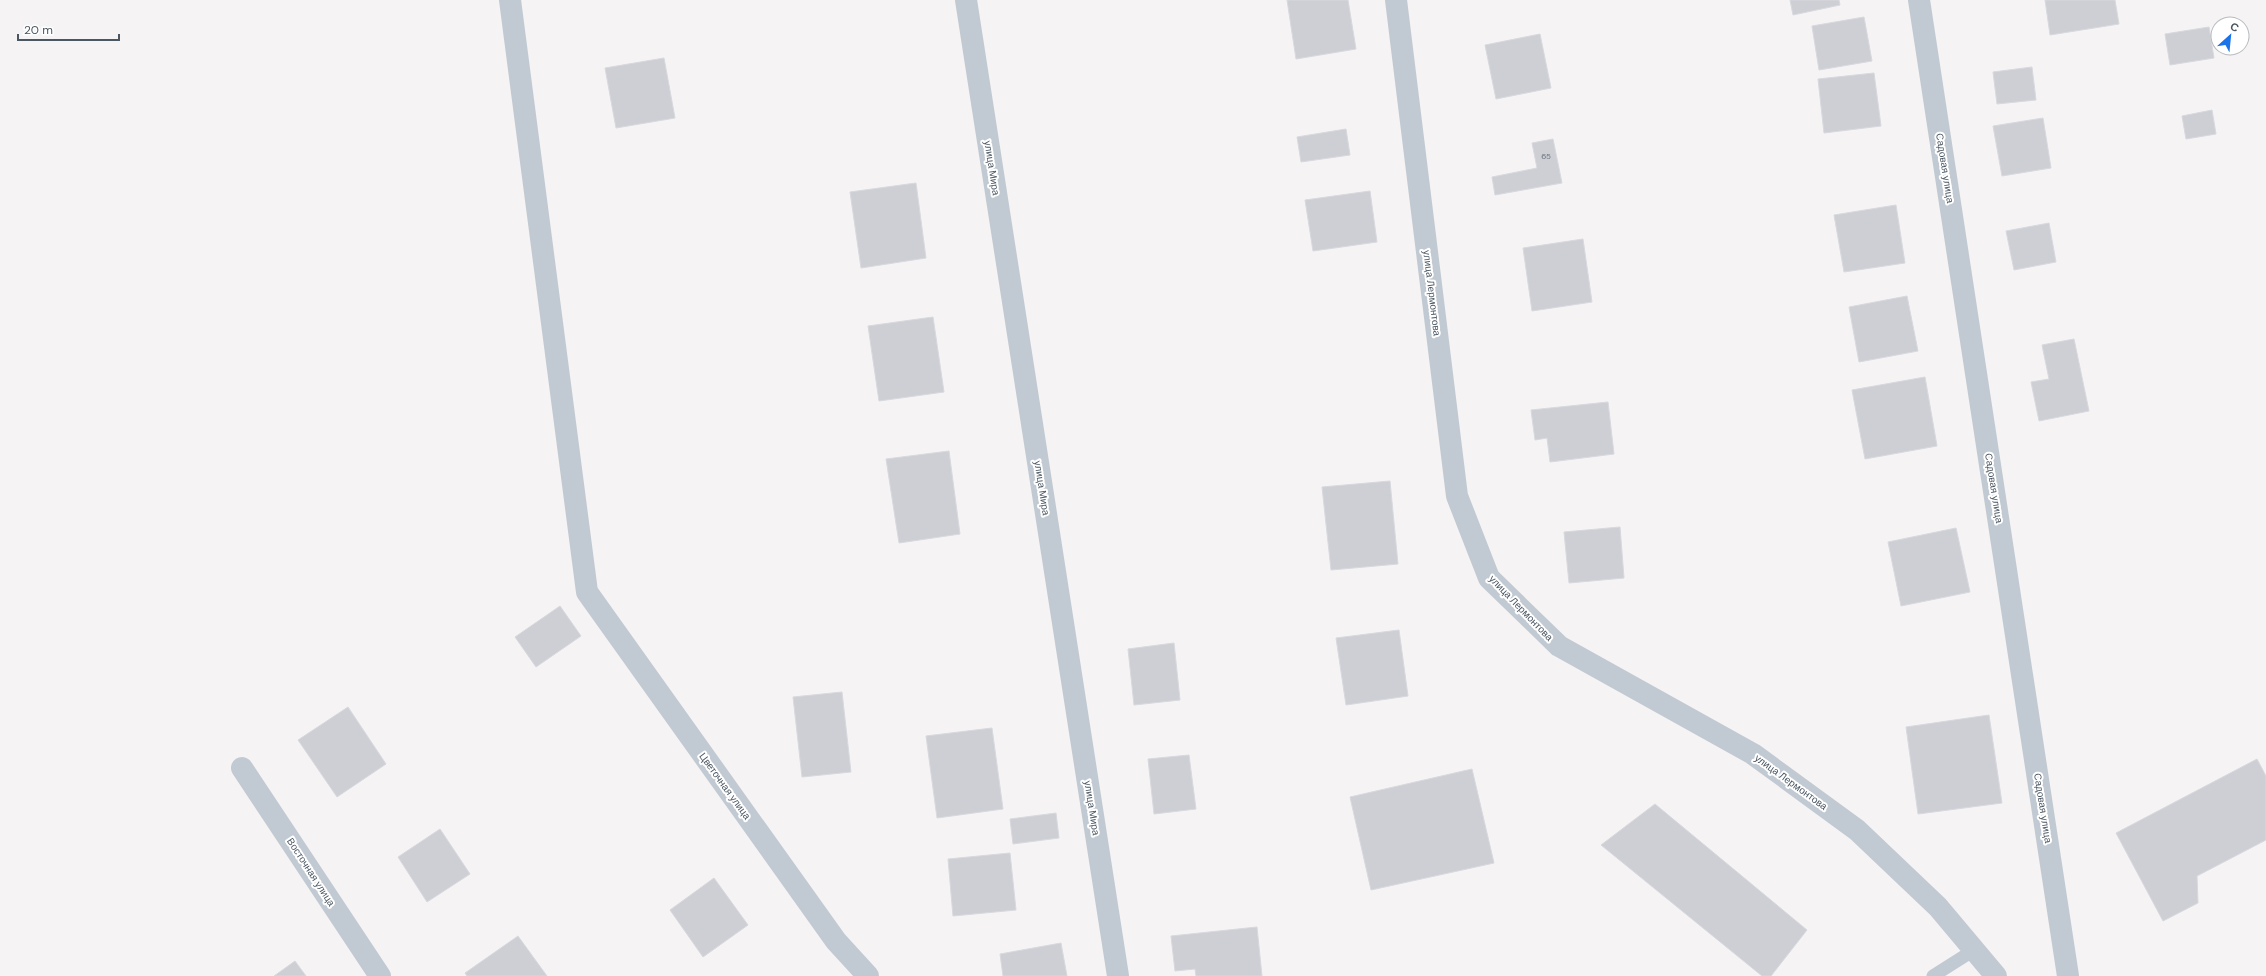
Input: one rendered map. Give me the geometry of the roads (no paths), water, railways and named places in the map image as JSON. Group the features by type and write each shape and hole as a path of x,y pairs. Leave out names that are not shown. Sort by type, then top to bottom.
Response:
{"street":[{"name":"Цветочная улица","path":"510,0 587,592 836,941 868,976"},
{"name":"улица Мира","path":"966,0 1118,976"},
{"name":"улица Лермонтова","path":"1396,0 1457,496 1489,578 1559,646 1753,754 1857,830 1938,907 1996,976"},
{"name":"Садовая улица","path":"1919,0 2068,976"},
{"name":"Восточная улица","path":"242,768 380,976"}],"lane":[{"path":"1934,976 1974,950"}]}
